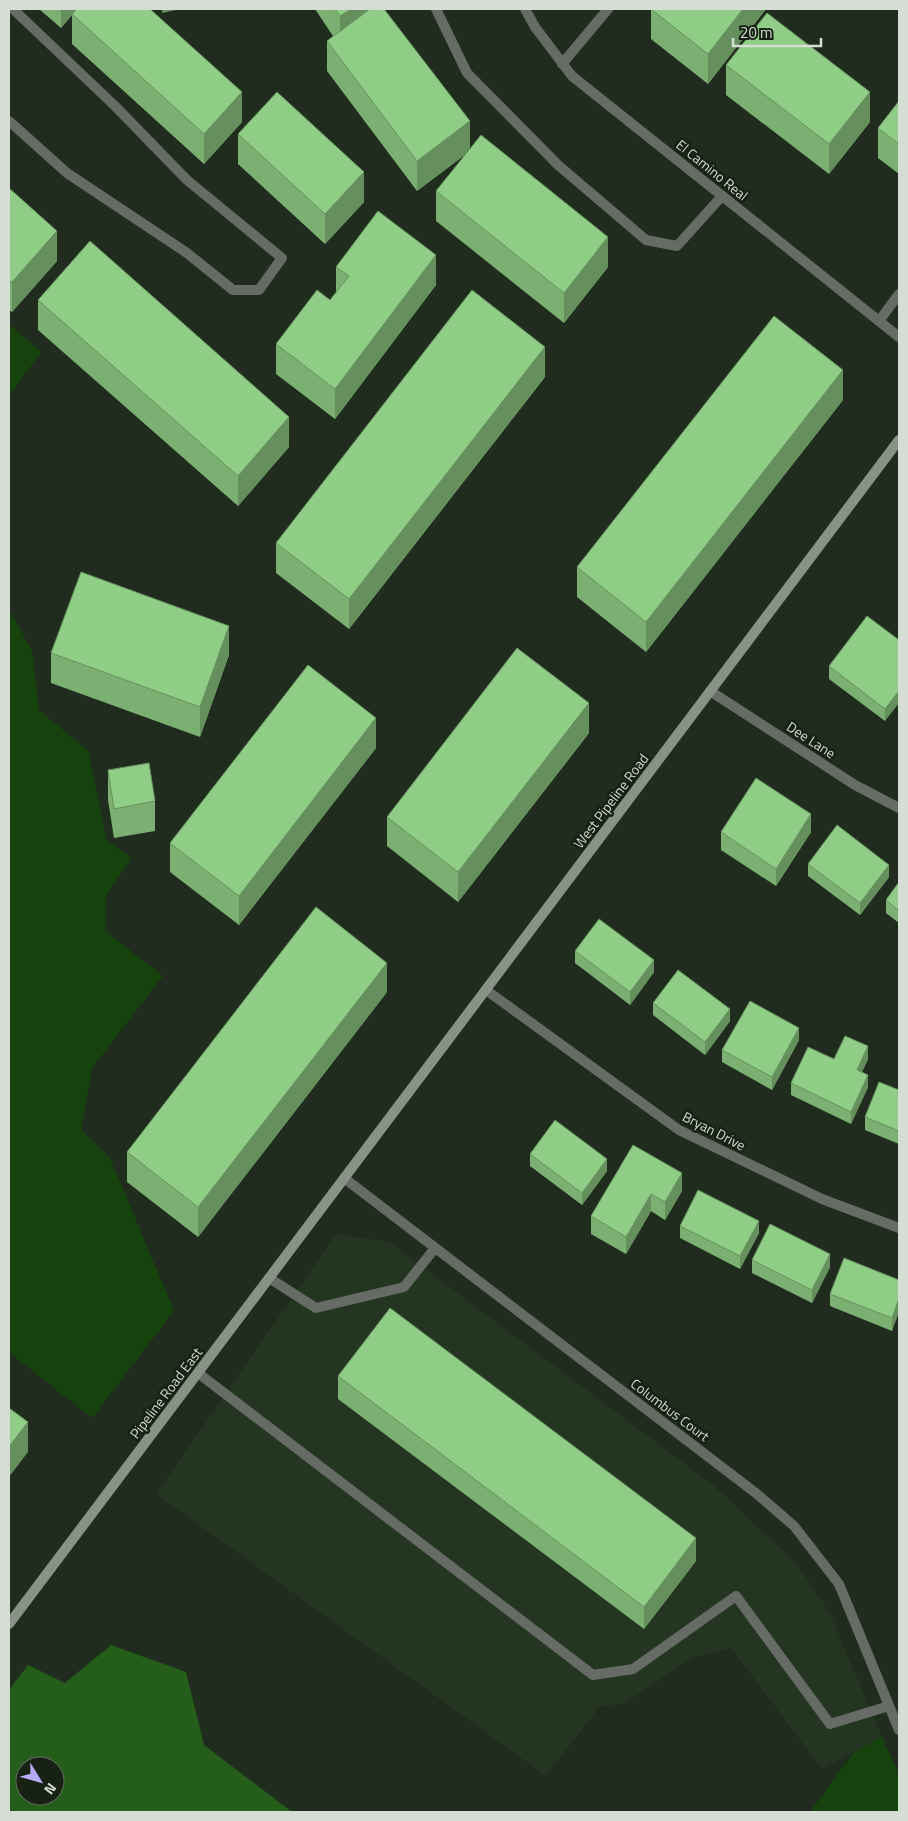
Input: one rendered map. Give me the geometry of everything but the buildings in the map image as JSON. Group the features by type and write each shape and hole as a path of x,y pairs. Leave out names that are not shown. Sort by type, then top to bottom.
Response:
{"main road":[{"name":"West Pipeline Road","path":"344,1178 899,440"},
{"name":"Pipeline Road East","path":"9,1624 344,1178"}],"street":[{"path":"9,121 67,173 187,254 233,290 259,290 282,258 187,180 115,106 13,9"},
{"path":"436,9 467,72 558,165 646,240 677,246 722,196"},
{"name":"El Camino Real","path":"525,9 535,27 572,76 899,337"},
{"path":"562,64 608,9"},
{"path":"879,321 899,294"},
{"name":"Dee Lane","path":"710,692 855,785 899,808"},
{"name":"Bryan Drive","path":"486,990 679,1130 822,1199 899,1228"},
{"name":"Columbus Court","path":"344,1178 757,1494 794,1526 839,1584 899,1730"},
{"path":"269,1278 316,1308 404,1287 435,1248"},
{"path":"198,1373 593,1675 633,1669 736,1596 830,1724 889,1706"}],"shaded area":[{"path":"336,1234 390,1242 713,1485 796,1563 829,1611 882,1737 822,1769 731,1648 692,1658 624,1704 600,1706 546,1776 156,1494"}],"green space":[{"path":"9,324 41,352 9,396"},
{"path":"9,609 32,651 39,710 88,751 107,841 132,858 106,896 105,931 163,976 92,1068 81,1130 110,1158 174,1311 92,1418 9,1352"},
{"path":"111,1645 186,1672 204,1745 292,1812 9,1812 9,1690 28,1665 65,1683"},
{"path":"882,1737 899,1775 899,1812 810,1812 854,1752"}]}
